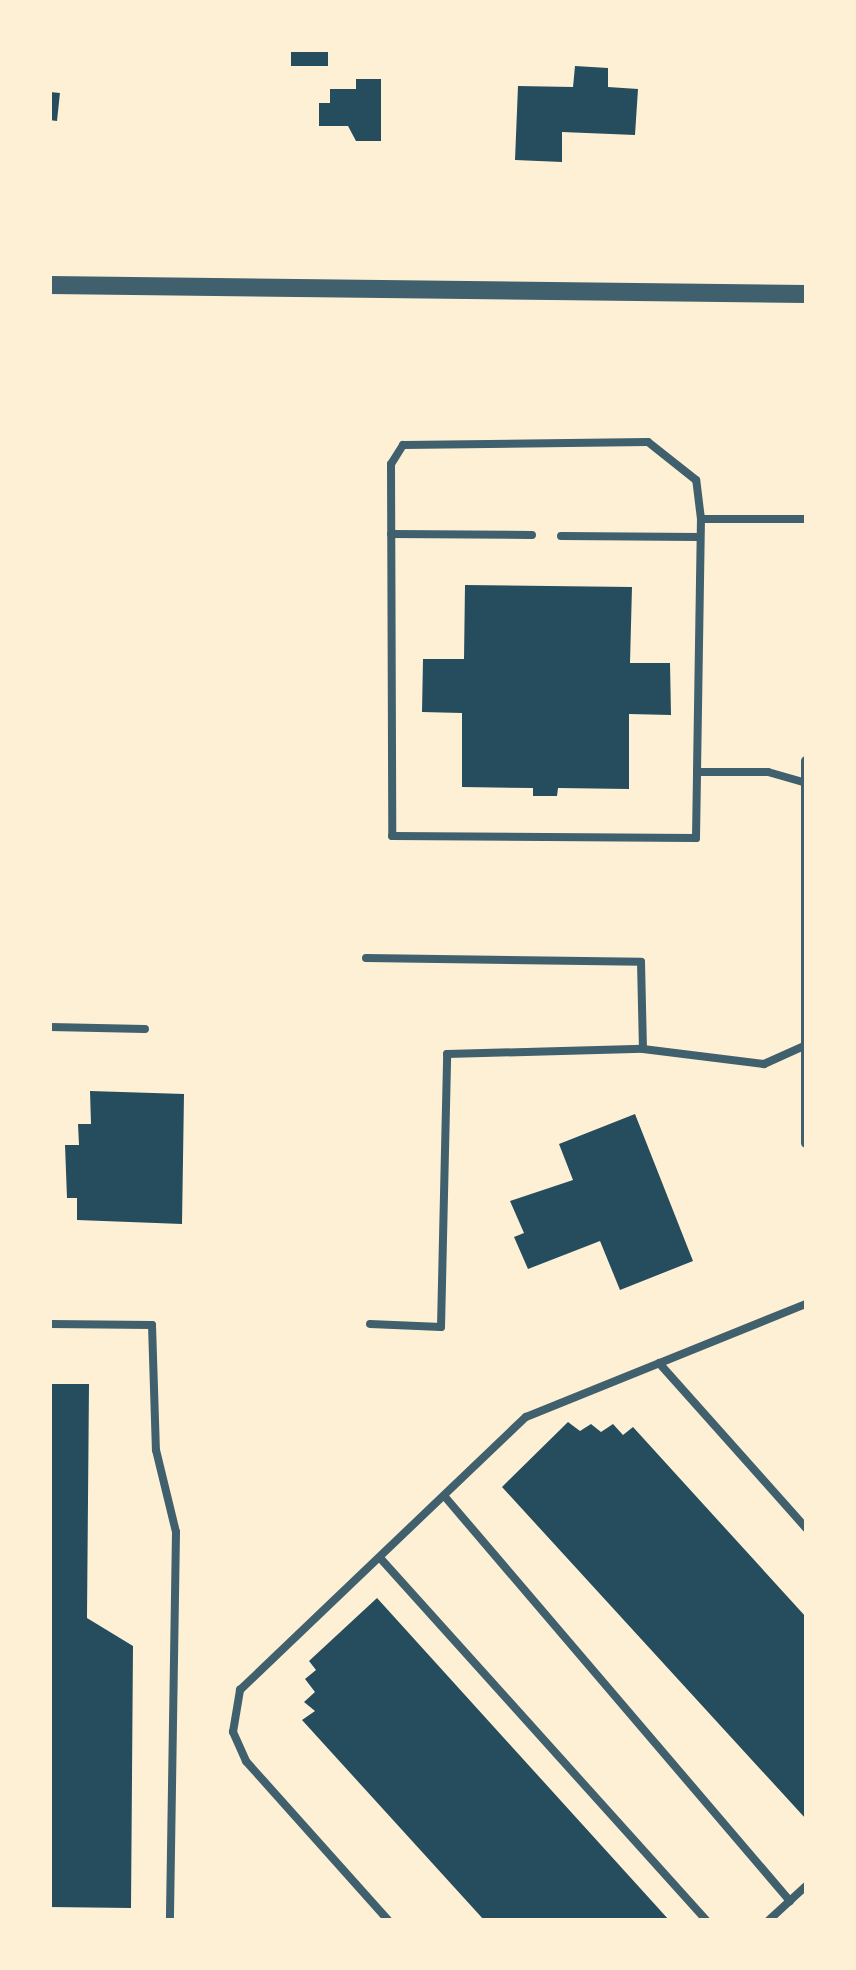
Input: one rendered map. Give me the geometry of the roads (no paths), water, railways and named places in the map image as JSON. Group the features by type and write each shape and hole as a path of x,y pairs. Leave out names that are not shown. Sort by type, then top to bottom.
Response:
{"street":[{"path":"50,284 806,294"},
{"path":"806,761 806,1143"}],"lane":[{"path":"648,442 696,480 701,520 696,838 392,836 391,464 403,445 648,442"},
{"path":"701,520 806,519"},
{"path":"391,534 532,535"},
{"path":"562,536 700,537"},
{"path":"698,772 768,772 806,783"},
{"path":"366,958 641,962 644,1049"},
{"path":"50,1027 145,1028"},
{"path":"370,1324 441,1327 447,1054 644,1049 764,1064 805,1044"},
{"path":"388,1920 246,1761 233,1732 240,1690 446,1498 526,1417 806,1304"},
{"path":"50,1324 152,1325 156,1450 176,1532 170,1920"},
{"path":"658,1364 806,1528"},
{"path":"446,1498 790,1901"},
{"path":"381,1559 706,1920"},
{"path":"769,1920 806,1886"}]}
